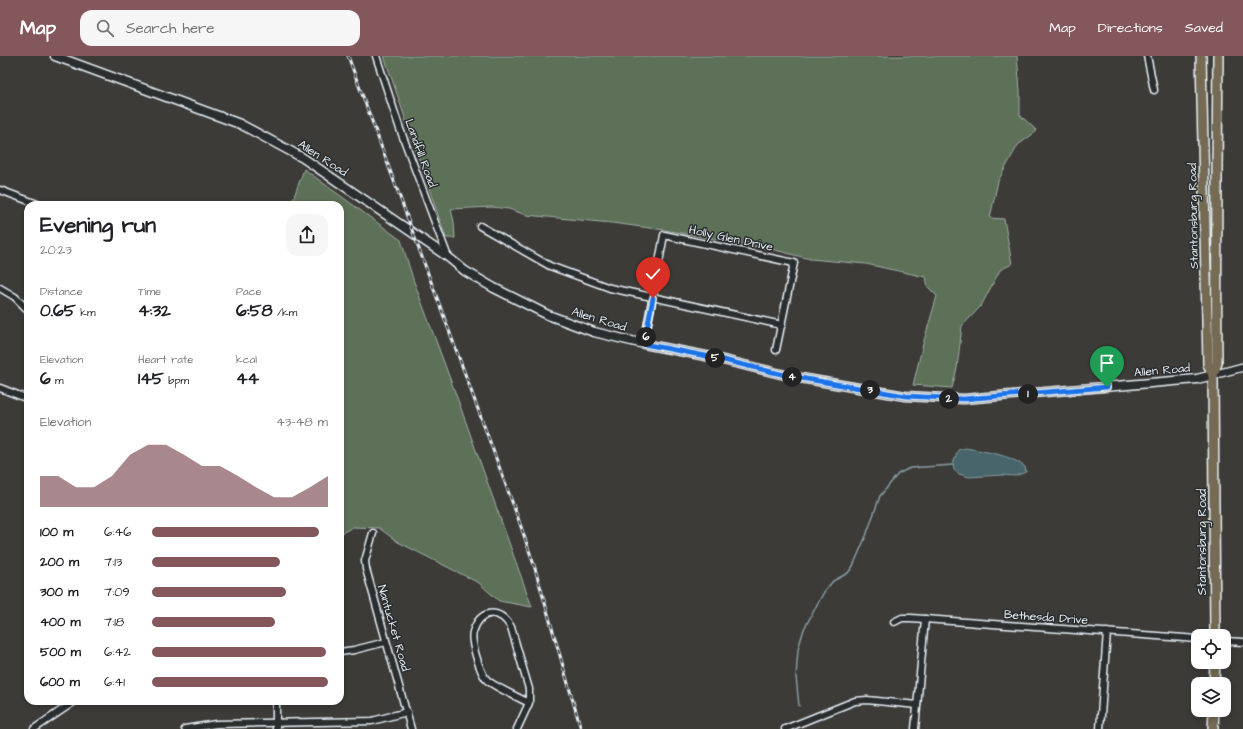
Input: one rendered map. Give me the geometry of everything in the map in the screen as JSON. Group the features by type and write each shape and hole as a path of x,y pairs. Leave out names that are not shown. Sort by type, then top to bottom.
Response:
{"main road":[{"name":"Allen Road","path":"55,56 240,124 303,158 448,257 465,271 494,288 548,315 594,332 644,344 711,357 789,376 906,396 944,399 964,399 1190,380 1213,375"},
{"name":"Stantonsburg Road","path":"1201,56 1208,364 1213,375"},
{"name":"Stantonsburg Road","path":"1215,629 1213,375 1217,363 1216,237 1218,56"},
{"path":"1213,729 1214,717"}],"street":[{"name":"Landfill Road","path":"376,56 400,129 448,257"},
{"path":"1147,56 1154,90"},
{"path":"0,190 29,201"},
{"path":"480,226 550,266 610,288 782,325"},
{"name":"Holly Glen Drive","path":"644,344 664,235 794,263 776,350"},
{"path":"0,288 15,297 24,306"},
{"name":"Allen Road","path":"1213,375 1243,367"},
{"path":"0,388 24,397"},
{"name":"Nantucket Road","path":"373,533 365,561 366,569 411,729"},
{"path":"517,729 529,703 529,689 511,627 505,619 493,613 486,614 480,618 473,633 473,641 482,675 488,681 529,703"},
{"name":"Bethesda Drive","path":"894,622 902,618 925,619 1191,638"},
{"path":"915,729 925,619"},
{"path":"1100,729 1107,632"},
{"path":"1231,641 1243,642"},
{"path":"344,651 386,642"},
{"path":"785,729 855,702 868,700 917,705"},
{"path":"34,729 69,705"},
{"path":"276,705 276,729"},
{"path":"185,729 216,724 372,721 407,712"}],"green space":[{"path":"384,56 1017,56 1020,90 1020,115 1037,131 1018,145 998,181 990,218 1004,219 1012,264 1000,270 981,306 962,326 957,368 952,388 913,385 937,296 928,287 926,277 866,264 810,259 775,250 665,230 612,223 526,215 509,209 492,207 451,209 455,238 446,238"},
{"path":"304,169 401,240 413,279 532,607 499,601 479,583 398,542 379,528 353,527 344,532 344,201 292,201"}],"water":[{"path":"966,448 1005,456 1025,467 1026,472 1015,476 1002,475 969,477 959,474 954,470 953,464 958,450"}],"waterway":[{"path":"799,706 796,677 798,649 804,629 824,592 833,581 848,573 853,566 866,536 880,496 898,474 910,468 953,465"}],"railway":[{"path":"348,56 518,518 534,565 581,729"}],"route":[{"path":"653,298 644,344 711,357 789,376 906,396 944,399 964,399 1107,387"}]}
